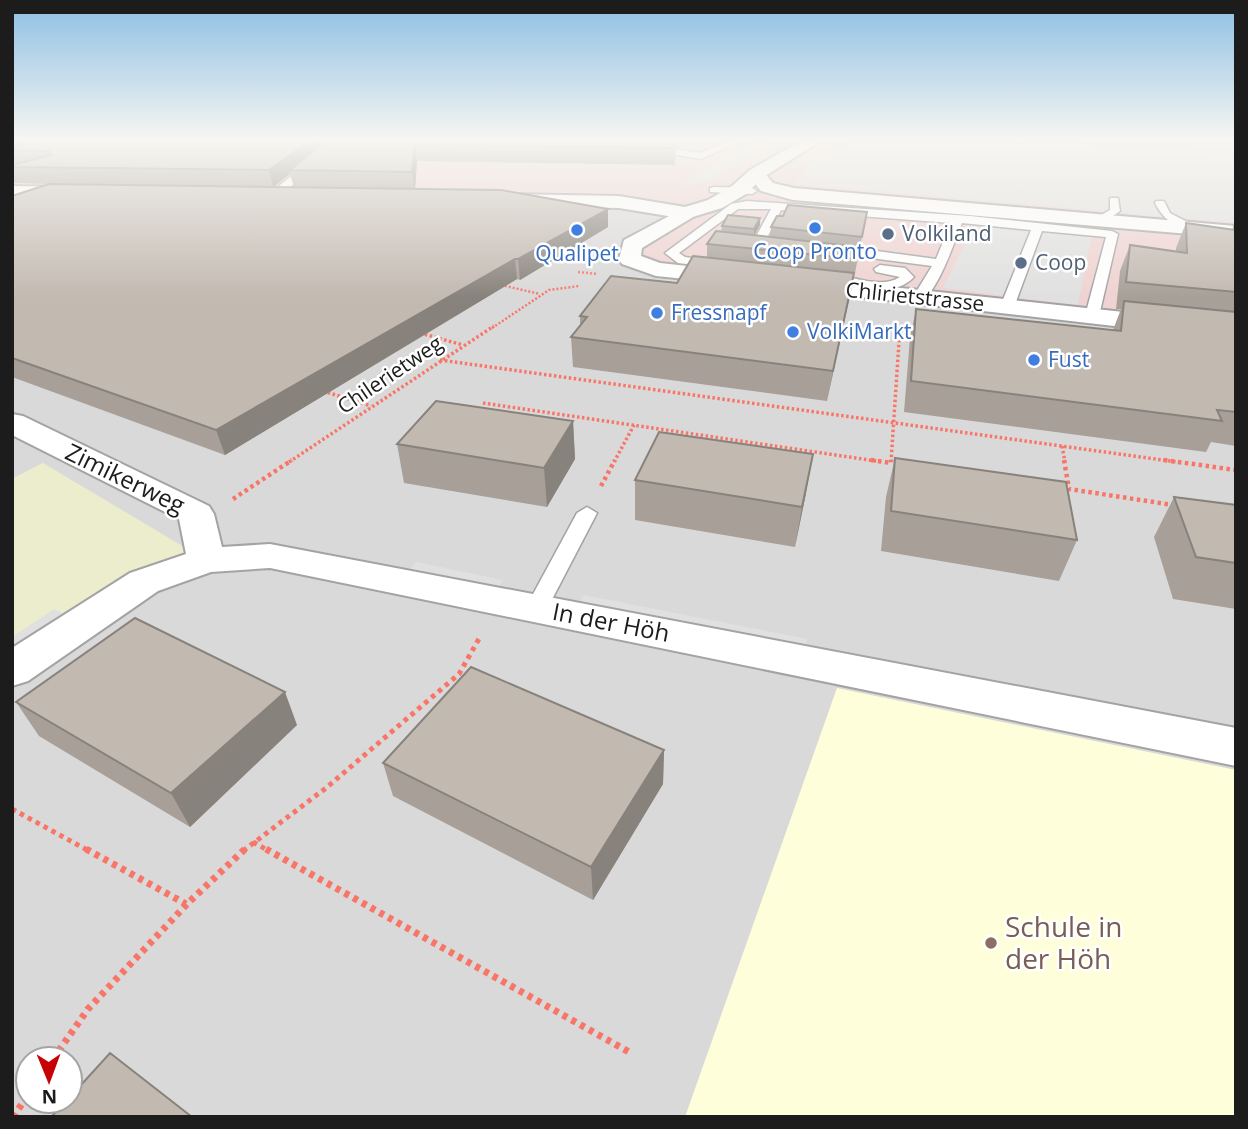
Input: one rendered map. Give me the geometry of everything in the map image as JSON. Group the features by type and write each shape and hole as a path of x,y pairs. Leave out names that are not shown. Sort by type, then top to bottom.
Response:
{"street":[{"path":"40,193 90,193"},
{"path":"12,208 53,193"},
{"path":"289,193 308,195"},
{"path":"686,213 691,205 710,193"},
{"path":"734,193 715,204 686,213 632,245 630,259 656,269 746,273"},
{"path":"776,193 785,199 819,196 1002,211 1106,227 1191,228 1236,232"},
{"path":"485,199 620,202 686,213"},
{"name":"Chlirietstrasse","path":"786,277 920,298 1236,332"},
{"name":"Zimikerweg","path":"12,423 196,514 206,560"},
{"name":"In der Höh","path":"12,670 144,582 206,560 270,556 1236,747"}],"lane":[{"path":"753,193 862,212 1038,227 1106,227"},
{"path":"819,196 862,212"},
{"path":"760,242 785,199"},
{"path":"746,273 682,260 671,253 735,206 785,199"},
{"path":"1093,316 1106,227 1115,211 1114,200"},
{"path":"1160,204 1166,215 1191,228"},
{"path":"962,220 1002,211"},
{"path":"920,298 962,220"},
{"path":"1007,307 1038,227"},
{"path":"710,252 698,251 694,248 695,244 714,238"},
{"path":"823,248 940,263"},
{"path":"786,277 845,277 878,285 895,285 908,278 901,271 880,269"},
{"path":"518,605 587,513"}],"path":[{"path":"490,282 541,295"},
{"name":"Chilerietweg","path":"225,504 549,290 579,286"},
{"path":"483,403 891,463 900,326"},
{"path":"411,331 464,345"},
{"path":"440,360 1236,470"},
{"path":"319,389 372,406"},
{"path":"587,513 634,425"},
{"path":"1062,446 1069,489 1184,507"},
{"path":"63,1045 88,1009 187,904 253,842 326,788 459,674 518,605"},
{"path":"12,809 187,904"},
{"path":"253,842 629,1052"}],"shaded area":[{"path":"12,193 619,202 1236,332 1236,1117 12,1117 12,670 43,463 12,479"},
{"path":"41,193 1236,193 1236,332 656,269 630,259 632,245 685,214 649,207"},
{"path":"894,193 1236,193 1236,223"},
{"name":"Coop","path":"974,226 1091,237 1078,305 943,288"},
{"path":"43,463 206,560 81,622 54,610 12,637 12,479"},
{"path":"416,562 503,580 491,599 402,580"},
{"path":"584,595 807,639 802,660 572,616"},
{"path":"54,609 81,622 12,670 12,637"},
{"name":"Schule in der Höh","path":"837,688 1236,770 1236,1117 685,1117"}],"building":[{"path":"22,193 516,193 608,209 515,259 216,430 12,358 12,196"},
{"path":"788,205 867,212 862,237 771,227 777,216 783,216"},
{"path":"728,215 760,218 754,229 722,226"},
{"path":"1186,223 1235,230 1236,226 1236,292 1126,282 1130,245 1187,253"},
{"path":"716,231 860,247 857,259 707,244"},
{"path":"693,256 854,273 833,371 571,337 587,317 580,316 611,276 677,283"},
{"path":"1124,301 1236,312 1236,412 1217,410 1222,421 911,381 916,309 1121,331"},
{"path":"436,401 573,421 544,468 397,444"},
{"path":"659,432 813,454 802,507 635,480"},
{"path":"895,458 1066,482 1077,540 891,511"},
{"path":"1174,497 1236,505 1236,563 1196,557"},
{"path":"135,618 285,692 171,793 16,702"},
{"path":"471,667 664,750 591,867 383,763"},
{"path":"110,1053 192,1117 51,1117 84,1115 84,1082"}],"place":[{"name":"Coop Pronto","path":"815,228"},
{"name":"Qualipet","path":"577,230"},
{"name":"Volkiland","path":"888,234"},
{"name":"Coop","path":"1021,263"},
{"name":"Fressnapf","path":"657,313"},
{"name":"VolkiMarkt","path":"793,332"},
{"name":"Fust","path":"1034,360"},
{"name":"Schule in der Höh","path":"991,943"}]}
